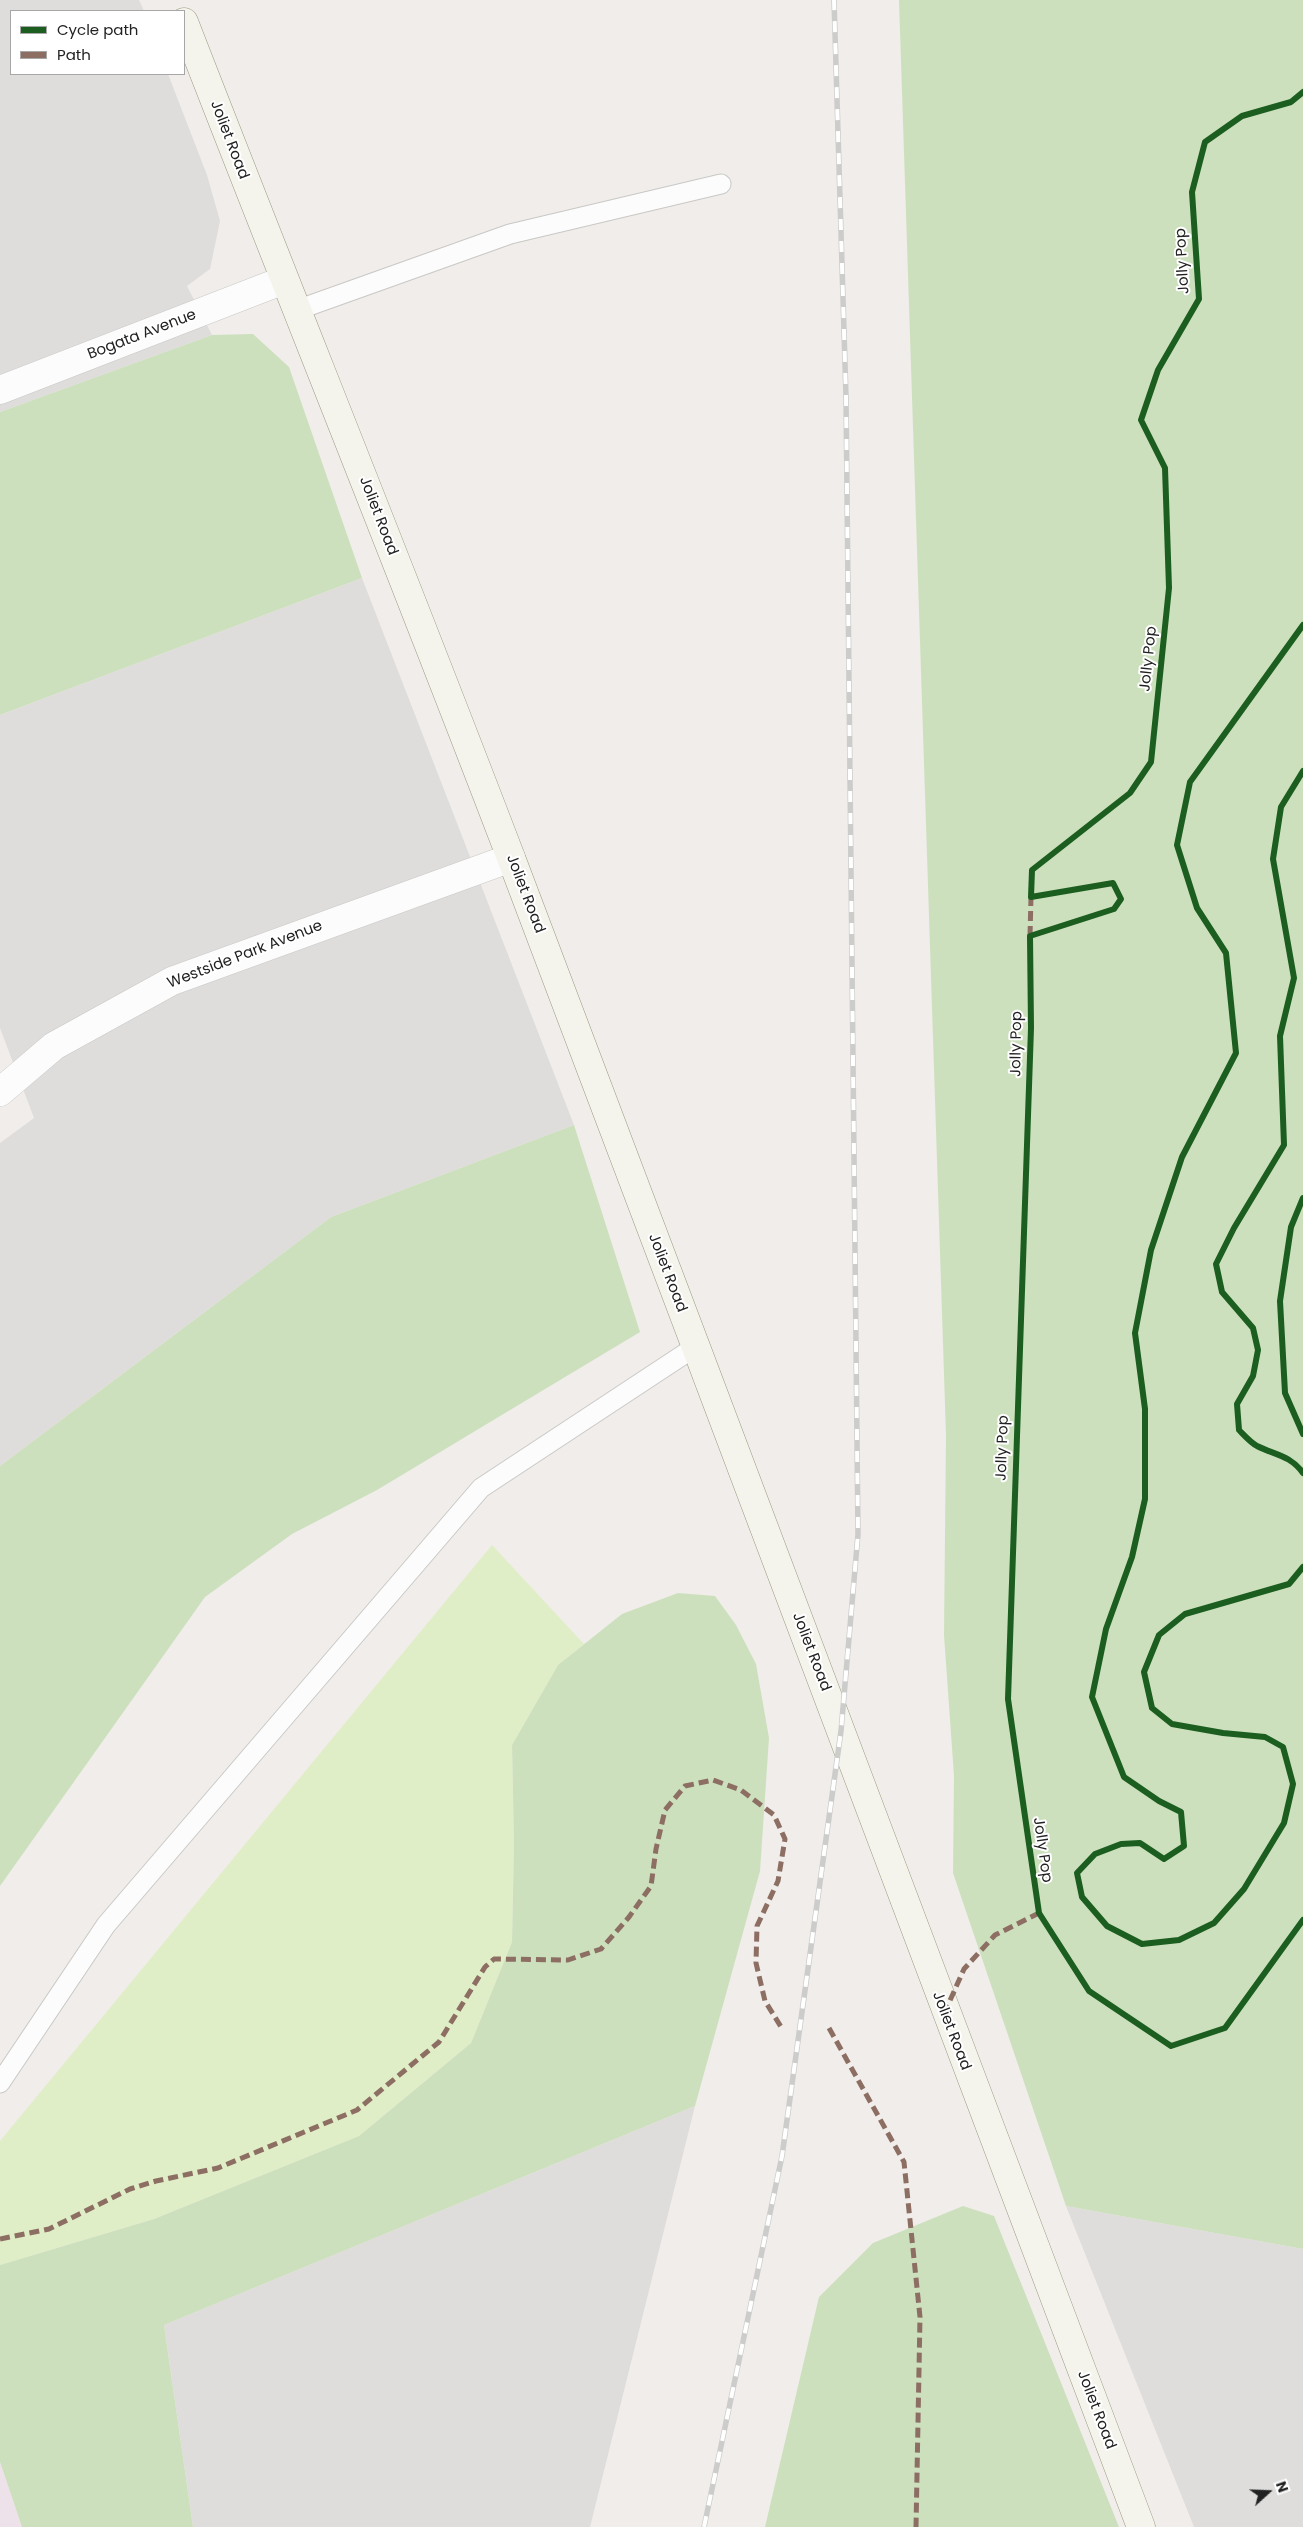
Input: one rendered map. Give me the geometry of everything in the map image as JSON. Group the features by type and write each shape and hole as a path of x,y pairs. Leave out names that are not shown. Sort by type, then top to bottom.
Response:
{"main road":[{"name":"Joliet Road","path":"185,25 511,858 841,1732 944,2014 1141,2527"}],"street":[{"name":"Bogata Avenue","path":"0,390 284,280"},
{"name":"Westside Park Avenue","path":"0,1092 54,1046 172,981 511,858"}],"lane":[{"path":"297,310 510,234 721,184"},
{"path":"0,2083 106,1925 481,1488 695,1347"}],"shaded area":[{"path":"0,0 139,0 144,10 10,10 10,75 168,75 207,175 220,221 210,269 187,286 212,335 0,412"},
{"path":"362,578 574,1125 331,1217 0,1466 0,1143 34,1118 0,1028 0,715"},
{"path":"695,2106 590,2527 193,2527 164,2325"},
{"path":"1066,2206 1303,2249 1303,2527 1194,2527"},
{"path":"0,2462 22,2527 0,2527"}],"green space":[{"path":"899,0 1303,0 1303,2249 1066,2206 953,1873 954,1776 944,1635 946,1435"},
{"path":"253,334 289,367 362,578 0,715 0,412 212,335"},
{"path":"574,1125 640,1332 377,1490 292,1534 205,1597 0,1886 0,1466 331,1217"},
{"path":"492,1545 584,1644 558,1665 512,1745 514,1842 512,1942 471,2043 359,2136 154,2219 0,2265 0,2141"},
{"path":"678,1593 715,1596 736,1625 756,1664 769,1738 760,1871 695,2106 164,2325 193,2527 22,2527 0,2462 0,2265 154,2219 359,2136 471,2043 512,1942 514,1842 512,1745 558,1665 622,1614"},
{"path":"963,2206 994,2216 1119,2527 765,2527 819,2297 873,2243"}],"railway":[{"path":"704,2527 782,2156 841,1731 858,1534 846,397 834,0"}],"marked path":[{"path":"1030,936 1031,897"},
{"path":"0,2239 49,2229 130,2189 156,2181 218,2168 357,2110 439,2042 485,1967 494,1959 568,1960 601,1949 629,1917 651,1886 656,1849 665,1810 685,1786 713,1780 741,1790 774,1815 785,1839 778,1881 757,1926 756,1963 765,2001 783,2030"},
{"path":"944,2014 964,1969 995,1935 1039,1913"},
{"path":"829,2028 904,2162 920,2317 916,2527"}],"cycle path":[{"name":"Jolly Pop","path":"1303,92 1291,102 1242,116 1205,142 1192,192 1199,299 1158,370 1141,420 1165,468 1169,588 1151,762 1130,793 1032,870 1031,897 1113,883 1121,899 1114,909 1030,936 1031,1028 1008,1699 1039,1913 1089,1991 1171,2046 1225,2028 1303,1920"},
{"path":"1303,625 1190,782 1177,845 1197,908 1226,953 1236,1053 1182,1157 1151,1250 1135,1333 1145,1409 1145,1499 1132,1557 1106,1629 1092,1697 1124,1777 1159,1801 1181,1812 1184,1846 1164,1859 1140,1843 1121,1844 1095,1854 1077,1873 1082,1897 1107,1926 1142,1944 1179,1940 1214,1923 1244,1889 1284,1823 1293,1784 1283,1747 1265,1737 1223,1733 1172,1724 1152,1708 1144,1672 1159,1635 1185,1614 1289,1584 1303,1567"},
{"path":"1303,771 1281,807 1273,859 1294,978 1280,1036 1284,1145 1234,1228 1216,1264 1222,1292 1253,1328 1258,1350 1253,1376 1237,1404 1239,1430 1254,1444 1293,1462 1303,1473"},
{"path":"1303,1198 1291,1227 1280,1301 1285,1393 1303,1434"}]}
